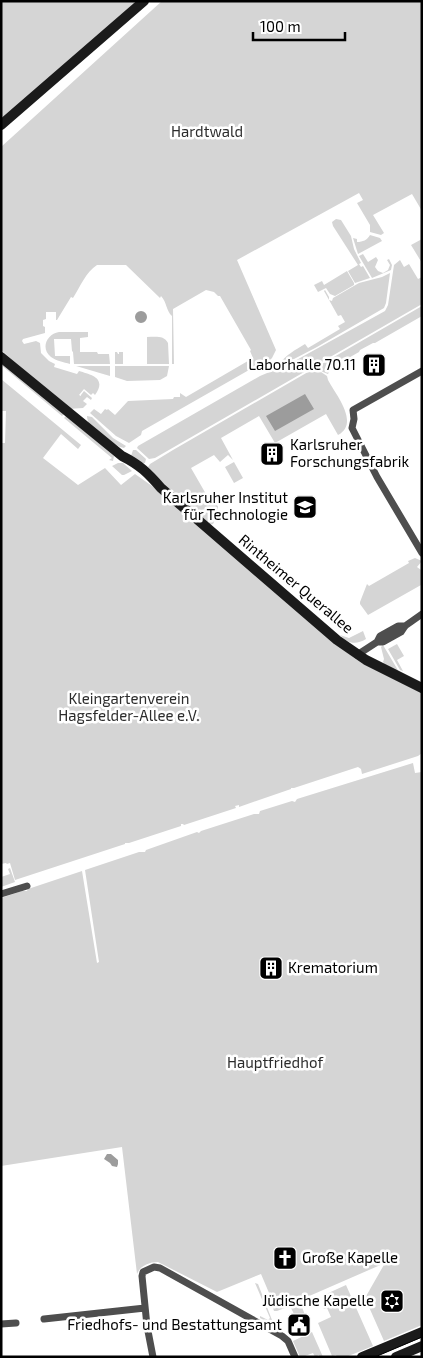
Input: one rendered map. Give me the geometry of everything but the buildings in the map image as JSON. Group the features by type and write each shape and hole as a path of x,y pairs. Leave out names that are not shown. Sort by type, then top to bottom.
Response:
{"street":[{"path":"1,125 144,1"},
{"name":"Rintheimer Querallee","path":"1,357 123,457 132,460 148,473 161,488 336,640 358,655 422,688"},
{"path":"422,371 353,410 352,428 377,477 422,553"},
{"path":"358,655 377,642 384,642 401,632 405,626 422,614"},
{"path":"1,894 27,886"},
{"path":"153,1357 142,1276 143,1272 154,1266 282,1336 288,1341 294,1357"},
{"path":"44,1319 145,1308"},
{"path":"1,1324 16,1323"},
{"path":"362,1357 422,1332"},
{"path":"396,1357 422,1346"}],"green space":[{"path":"1,1 137,1 1,120"},
{"name":"Hardtwald","path":"162,1 422,1 422,211 412,194 373,215 384,233 381,235 370,232 370,225 357,203 363,200 359,193 237,260 276,350 272,358 268,362 263,362 142,431 141,435 129,443 116,436 90,413 94,409 101,414 105,409 108,409 115,415 128,401 173,399 174,397 180,397 180,393 186,397 253,358 251,350 220,296 206,290 173,309 174,364 172,364 172,316 163,298 161,296 160,298 126,265 97,265 86,276 57,320 56,312 46,312 46,319 43,320 45,333 23,339 22,341 24,344 36,341 40,343 41,353 55,364 54,367 77,374 79,371 84,372 99,381 95,395 93,393 91,395 84,389 79,395 81,396 84,391 92,398 91,400 87,397 83,401 87,404 83,408 68,409 1,350 1,147"},
{"path":"336,219 341,220 351,236 354,249 361,263 359,264 361,267 363,266 370,278 355,283 348,271 358,265 333,226 332,222"},
{"path":"370,235 380,238 382,241 358,254 353,238 357,239 357,242 361,242"},
{"path":"422,239 422,263 411,245"},
{"path":"363,254 368,262 376,257 378,260 375,267 383,273 388,270 390,265 387,260 389,259 392,265 391,270 372,278 359,256"},
{"path":"400,260 404,267 409,264 418,279 422,277 422,304 155,458 149,459 137,448 260,376 291,363 385,311 388,305 394,265"},
{"path":"347,271 354,285 335,296 330,294 326,288 318,292 314,285 322,281 324,285"},
{"path":"390,273 384,308 317,347 280,365 285,358 301,346 305,344 308,348 340,329 338,326 345,322 341,315 338,316 329,300 332,301 333,298 359,283"},
{"path":"422,306 422,316 360,350 331,368 328,374 318,370 327,376 347,416 344,430 338,435 326,414 275,443 259,416 221,438 233,460 228,455 220,462 214,455 191,468 210,501 218,506 217,516 213,524 209,525 173,494 148,467 173,450"},
{"path":"59,332 88,332 88,337 80,338 80,352 109,354 110,364 74,364 71,339 54,339 55,356 70,356 70,364 53,358 46,350 46,342 51,335"},
{"path":"147,337 159,337 166,340 168,343 169,364 147,364"},
{"path":"115,352 119,354 119,352 123,352 123,364 115,364"},
{"path":"1,362 64,414 62,416 1,365"},
{"path":"76,366 110,366 110,376"},
{"path":"115,366 169,366 167,376 160,380 127,381 115,377"},
{"name":"Kleingartenverein Hagsfelder-Allee e.V.","path":"1,379 81,445 78,449 61,434 43,458 78,485 105,468 121,485 135,474 162,493 348,653 422,692 422,753 418,756 362,774 361,769 358,767 15,880 10,863 1,864 1,443 5,443 6,411 1,411"},
{"path":"66,416 114,456 113,461 109,460 112,458 64,418"},
{"path":"87,416 92,417 113,438 126,446 124,448 120,447 99,434 91,426"},
{"path":"133,450 136,450 146,459 145,463 141,464 131,456"},
{"path":"234,462 243,478 234,483 225,467"},
{"path":"123,463 132,471 122,475 112,466"},
{"path":"415,558 422,561 417,567 422,570 422,586 368,615 360,604 367,584 369,586"},
{"path":"363,631 366,639 359,642 349,642 340,635 349,638"},
{"path":"397,644 404,656 397,660 403,671 400,670 388,649"},
{"path":"383,645 399,672 386,666 383,662 381,647"},
{"name":"Hauptfriedhof","path":"413,763 415,773 422,772 422,1325 384,1341 365,1298 385,1263 307,1297 300,1302 305,1315 298,1318 298,1320 290,1306 274,1311 273,1308 275,1307 261,1274 217,1292 158,1262 145,1265 137,1274 122,1147 1,1166 1,898 27,891 28,889 82,871 97,963 99,962 85,870 139,852 145,852 146,850 197,832 199,833 254,814 259,814 260,811 292,801 295,802 297,799"},
{"path":"10,868 15,882 1,887 1,877 10,874 8,869"},
{"path":"255,1283 258,1284 272,1320 270,1323 260,1318 260,1316 268,1320 270,1318"},
{"path":"346,1285 373,1346 346,1357 337,1357 336,1355 332,1356 318,1323 331,1317 327,1308 324,1309 322,1305 327,1302 324,1295"},
{"path":"312,1332 323,1357 319,1357 319,1355 315,1357 313,1353 300,1357 293,1341"}],"shaded area":[{"path":"139,311 143,311 147,317 143,323 139,323 135,319 135,315"},
{"path":"305,394 314,409 275,431 266,416"},
{"path":"107,1154 111,1154 118,1160 117,1167 112,1166 104,1159"}],"tram line":[{"path":"375,1357 422,1337"}],"place":[{"name":"Laborhalle 70.11","path":"374,365"},
{"name":"Karlsruher Forschungsfabrik","path":"272,454"},
{"name":"Karlsruher Institut für Technologie","path":"305,507"},
{"name":"Krematorium","path":"271,968"},
{"name":"Große Kapelle","path":"285,1258"},
{"name":"Jüdische Kapelle","path":"392,1301"},
{"name":"Friedhofs- und Bestattungsamt","path":"299,1325"}]}
